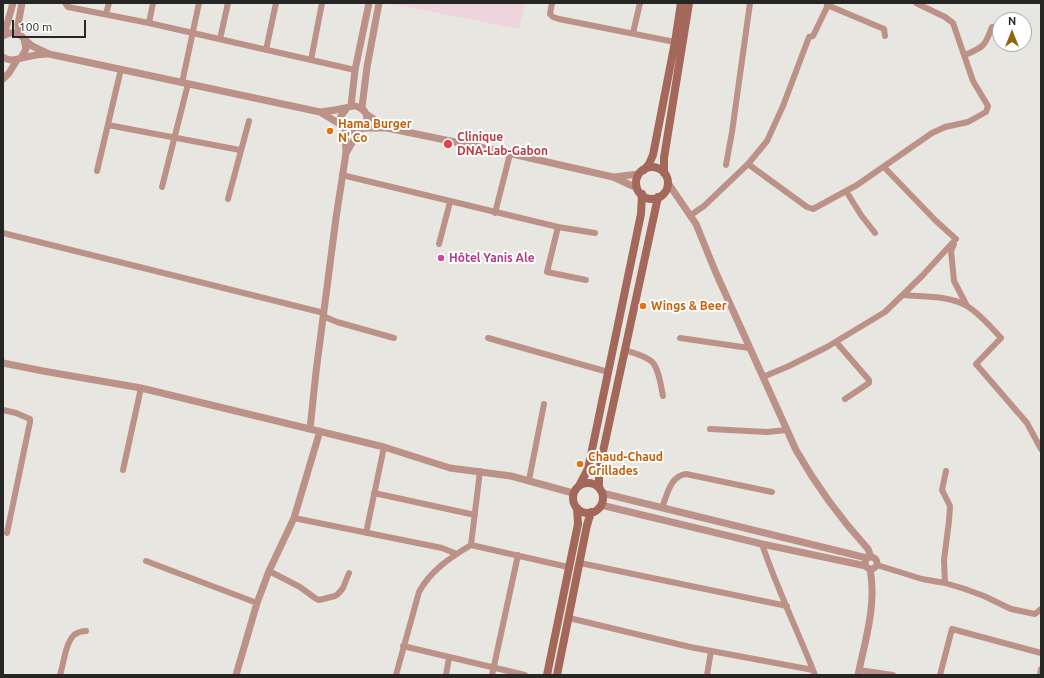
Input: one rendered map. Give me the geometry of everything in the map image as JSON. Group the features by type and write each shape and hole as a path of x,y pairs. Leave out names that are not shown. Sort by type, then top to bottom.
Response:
{"main road":[{"path":"547,675 578,524 577,508 573,501 573,493 588,469 641,214 640,191 637,181 641,172 649,164 653,156 681,3"},
{"path":"640,191 649,198 658,197 665,192 668,183 664,173 664,158 689,3"},
{"path":"641,172 650,167 664,173"},
{"path":"577,508 584,512 591,512 596,510 601,505 603,499 599,470 658,197"},
{"path":"580,484 590,482 601,490"},
{"path":"558,675 587,525 591,512"}],"street":[{"path":"4,35 13,3"},
{"path":"3,79 26,49 18,25 22,3"},
{"path":"65,3 68,7 148,23 355,70"},
{"path":"106,14 109,3"},
{"path":"148,23 153,3"},
{"path":"162,187 175,138 199,3"},
{"path":"220,39 228,3"},
{"path":"266,50 276,3"},
{"path":"311,60 322,3"},
{"path":"310,429 346,153 344,127 341,116 349,107 369,3"},
{"path":"346,153 366,122 365,113 362,107 367,67 379,3"},
{"path":"552,3 550,14 553,17 675,42"},
{"path":"633,33 640,3"},
{"path":"726,165 750,3"},
{"path":"748,164 811,209 816,208 884,167 932,133 945,127 968,122 986,112 988,106 973,81 953,23 945,17 916,3"},
{"path":"691,215 704,206 748,164 767,141 783,106 809,37 813,36 815,33 828,4 884,29 885,36"},
{"path":"965,55 986,44 992,26"},
{"path":"4,35 12,32 22,37 32,46 49,54 320,112 352,132 361,129 387,128 613,177 640,191"},
{"path":"3,57 10,60 49,54"},
{"path":"97,171 121,70"},
{"path":"320,112 358,107 387,128"},
{"path":"228,199 249,121"},
{"path":"108,125 240,150"},
{"path":"495,213 510,154"},
{"path":"884,167 936,221 956,239"},
{"path":"613,177 641,172"},
{"path":"342,175 558,228 595,233"},
{"path":"668,183 691,215 749,348 796,450 831,506 868,549 869,558 865,562 872,582 871,607 867,637 859,673 893,675"},
{"path":"846,191 861,215 876,233"},
{"path":"439,244 450,202"},
{"path":"558,228 546,272 586,280"},
{"path":"3,233 324,314 337,322 394,338"},
{"path":"763,377 789,366 836,342 885,312 942,256 956,239"},
{"path":"956,239 951,251 954,281 967,306"},
{"path":"903,295 951,300 967,306 980,316 1001,338 976,364 1027,423 1041,449"},
{"path":"488,338 608,372"},
{"path":"680,338 749,348"},
{"path":"836,342 869,380 869,383 845,399"},
{"path":"625,350 652,362 658,375 663,396"},
{"path":"3,362 43,371 141,388 384,447 450,468 480,471 529,480 573,493"},
{"path":"123,470 141,388"},
{"path":"529,480 544,404"},
{"path":"3,410 26,416 30,419 7,533"},
{"path":"710,429 767,432 787,430"},
{"path":"236,675 257,603 269,571 294,518 320,431"},
{"path":"366,533 384,447"},
{"path":"471,545 480,471"},
{"path":"945,583 944,560 950,506 942,490 946,471"},
{"path":"662,508 671,483 674,479 686,474 772,492"},
{"path":"601,490 662,508 877,560 877,565"},
{"path":"374,494 475,515"},
{"path":"601,505 868,568 874,568 877,565 922,579 945,583 984,596 1011,609 1038,615 1041,609"},
{"path":"294,518 442,548 457,554"},
{"path":"762,544 780,593 788,606 814,673"},
{"path":"396,675 403,646 422,586 435,570 471,545 568,567"},
{"path":"493,672 518,555"},
{"path":"146,561 257,603"},
{"path":"580,563 788,606"},
{"path":"269,571 300,587 319,600 338,594 343,588 349,573"},
{"path":"569,618 814,673"},
{"path":"940,675 952,629 1041,653"},
{"path":"60,675 71,639 78,632 86,631"},
{"path":"403,646 449,658 493,672 525,675"},
{"path":"707,675 711,650"},
{"path":"446,675 449,658"},
{"path":"1040,675 1041,669"}],"shaded area":[{"path":"388,3 525,3 519,29"}],"place":[{"name":"Hama Burger N' Co","path":"330,131"},
{"name":"Clinique DNA-Lab-Gabon","path":"448,144"},
{"name":"Hôtel Yanis Ale","path":"441,258"},
{"name":"Wings & Beer","path":"643,306"},
{"name":"Chaud-Chaud Grillades","path":"580,464"}]}
